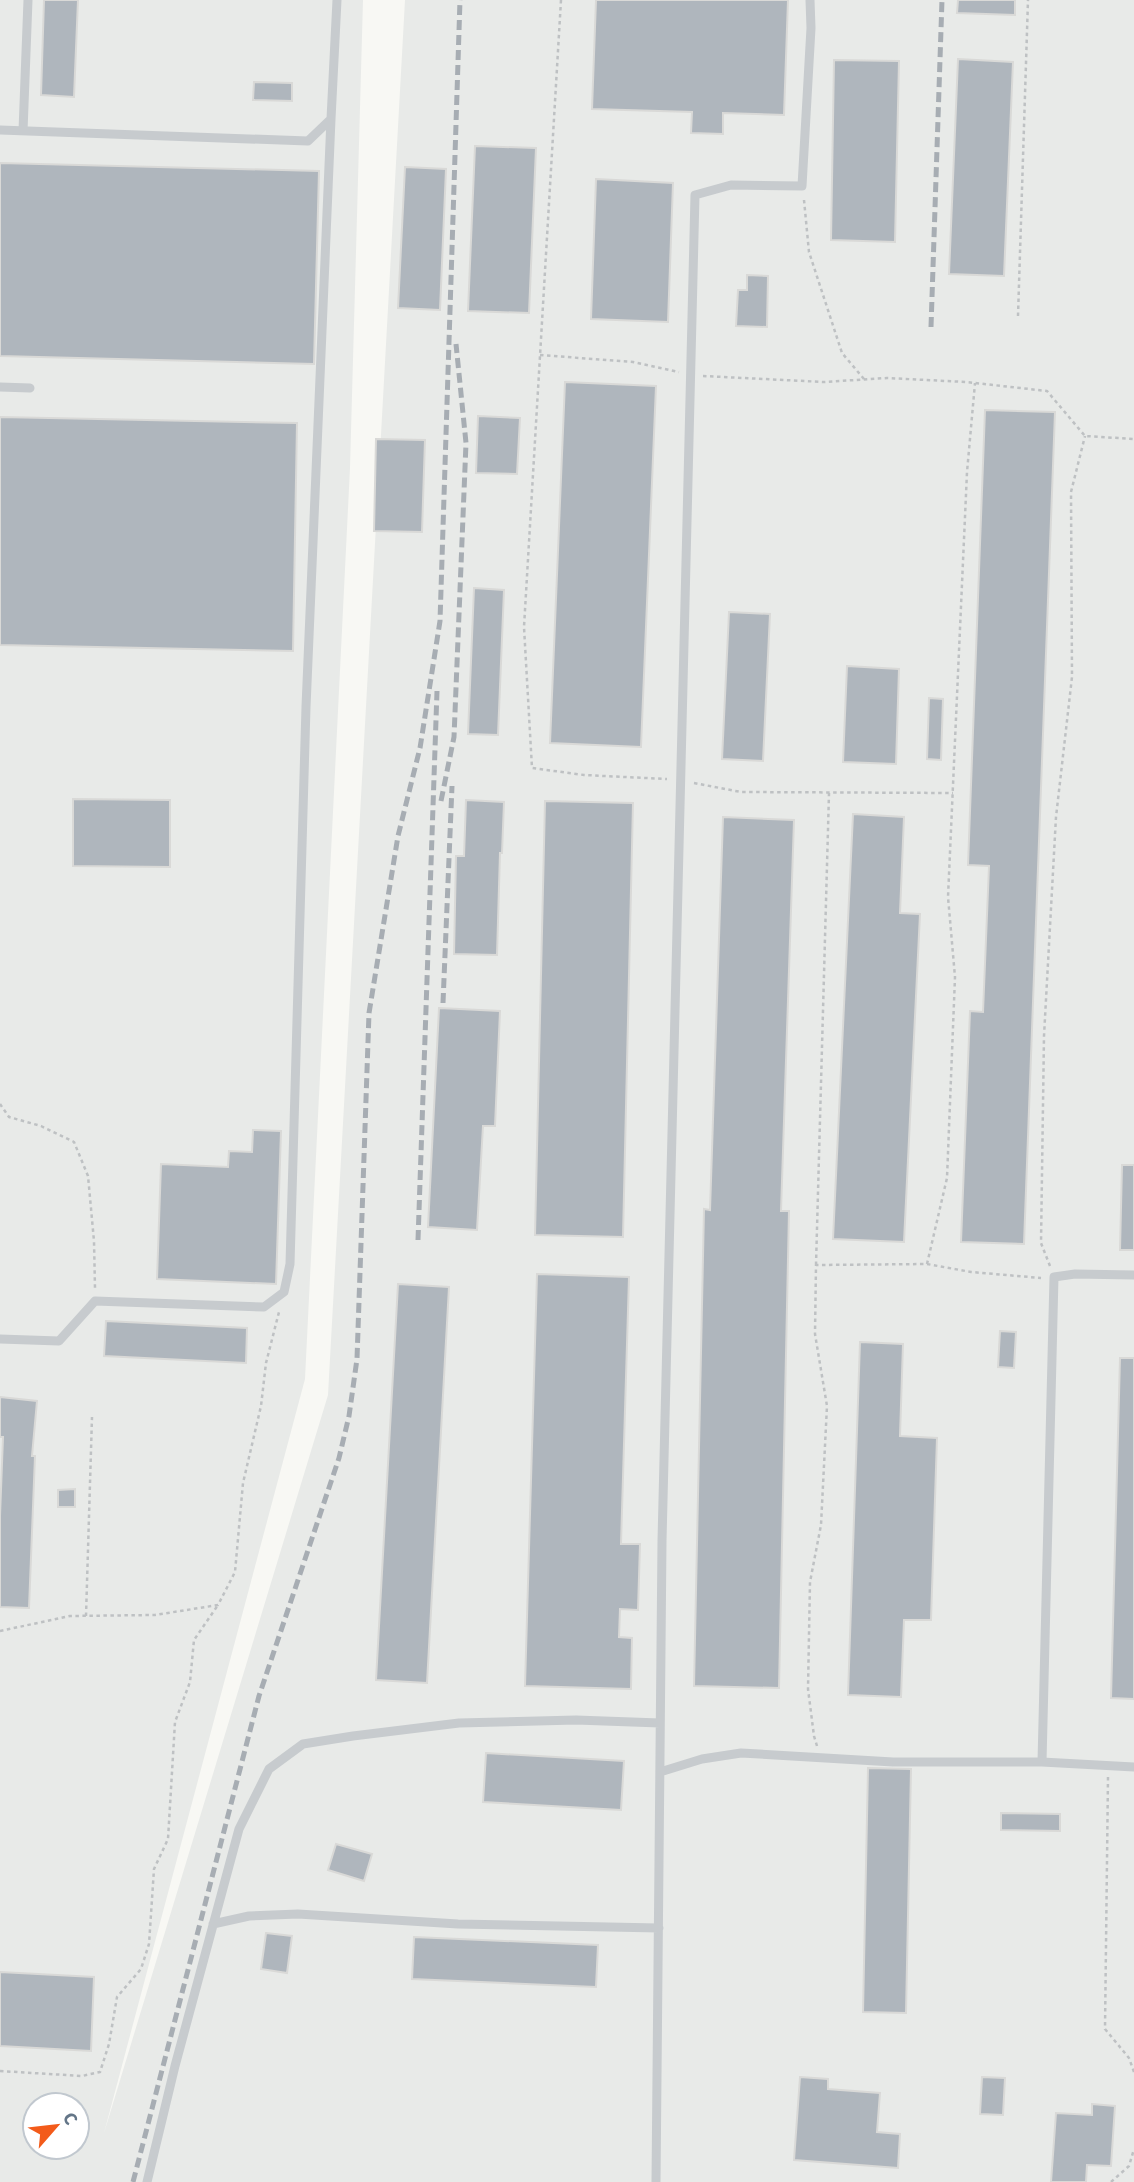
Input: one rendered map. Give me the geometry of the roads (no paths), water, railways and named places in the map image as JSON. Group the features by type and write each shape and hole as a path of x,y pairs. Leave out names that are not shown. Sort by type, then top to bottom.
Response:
{"lane":[{"path":"23,131 28,0"},
{"path":"0,1339 59,1341 95,1301 264,1307 284,1292 290,1264 306,707 337,0"},
{"path":"656,2182 662,1541 695,195 731,184 802,186 811,28 810,0"},
{"path":"0,130 308,141 331,119"},
{"path":"0,387 30,388"},
{"path":"1042,1762 1054,1277 1075,1274 1134,1275"},
{"path":"147,2182 239,1829 269,1769 303,1744 459,1723 576,1720 660,1723"},
{"path":"660,1772 702,1759 741,1753 893,1762 1042,1762 1134,1767"},
{"path":"213,1924 249,1916 298,1913 458,1924 659,1928"}],"railway":[{"path":"133,2182 259,1696 339,1458 349,1416 357,1359 369,1013 398,836 420,748 440,621 460,0"},
{"path":"931,327 942,0"},
{"path":"441,801 454,737 466,443 456,344"},
{"path":"418,1240 437,691"},
{"path":"443,1003 452,786"}]}
